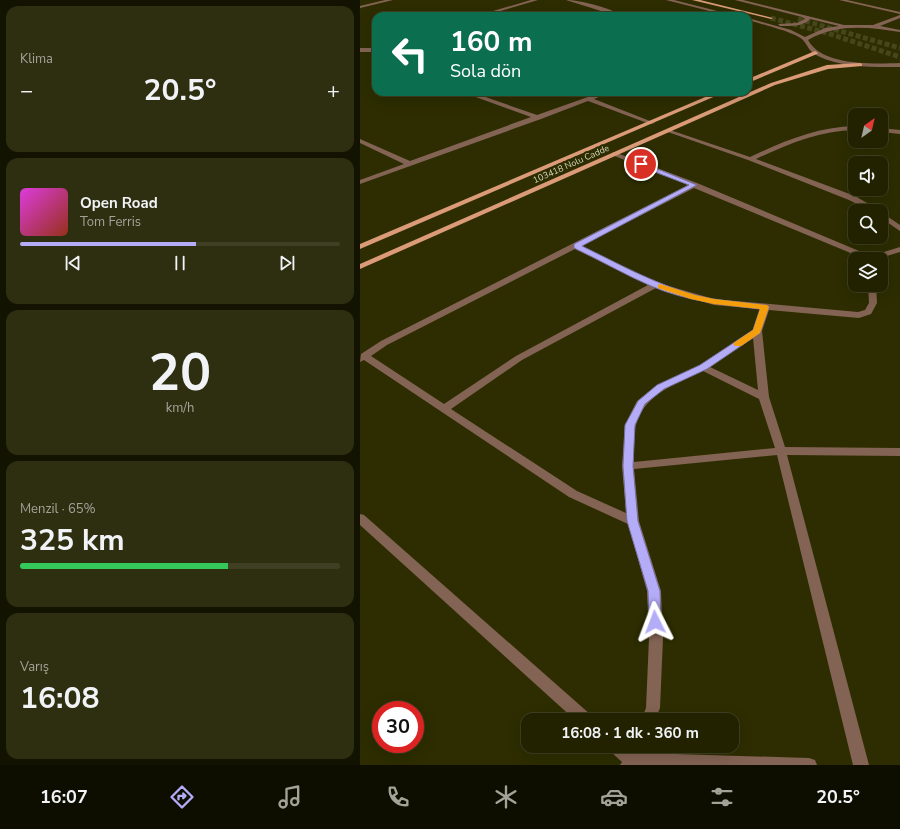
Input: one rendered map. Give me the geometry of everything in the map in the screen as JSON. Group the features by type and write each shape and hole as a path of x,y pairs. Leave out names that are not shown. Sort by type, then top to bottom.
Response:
{"main road":[{"path":"694,0 745,12"},
{"path":"718,0 777,14"},
{"path":"752,14 770,18"},
{"path":"752,79 815,53"},
{"name":"103418 Nolu Cadde","path":"752,93 772,84 827,67 860,64"},
{"path":"360,247 712,96"},
{"name":"103418 Nolu Cadde","path":"360,267 745,96"}],"street":[{"path":"360,7 391,0"},
{"path":"493,12 536,0"},
{"path":"568,0 611,12"},
{"path":"668,0 718,12"},
{"path":"737,0 852,27"},
{"path":"841,0 900,13"},
{"path":"772,26 804,22 808,19 803,15"},
{"path":"873,27 900,16"},
{"path":"752,20 789,31 805,39"},
{"path":"805,39 812,34 823,30 852,27 873,27 900,32"},
{"path":"805,39 806,45 815,53 834,60 900,71"},
{"path":"360,50 372,50"},
{"path":"874,66 900,65"},
{"path":"476,96 539,118"},
{"path":"360,182 597,96"},
{"path":"589,99 652,123"},
{"path":"750,159 801,136 838,127 848,128"},
{"path":"668,131 750,159 852,198 864,204"},
{"path":"888,131 900,132"},
{"path":"360,141 410,164"},
{"path":"614,154 857,252"},
{"path":"633,521 573,494 445,408 362,357 384,343 694,185"},
{"path":"888,220 900,229"},
{"path":"576,246 655,285 714,302 859,315 868,312 873,303 872,292"},
{"path":"888,253 900,249"},
{"path":"445,408 519,358 655,285"},
{"path":"765,307 757,331 764,397 781,451 861,765"},
{"path":"651,713 653,708 656,638 654,591 633,521 628,466 630,425 641,403 661,387 703,367 757,331"},
{"path":"703,367 764,397"},
{"path":"628,466 781,451 900,452"},
{"path":"360,518 578,713"},
{"path":"632,757 809,765"}],"tunnel":[{"path":"771,18 827,33 900,57"},
{"path":"798,19 900,48"}],"slow traffic":[{"path":"660,287 714,302 765,307 757,331 738,344"}],"route":[{"path":"641,164 694,185 576,246 655,285 714,302 765,307 757,331 703,367 661,387 641,403 630,425 628,466 633,521 654,591 655,622"}]}
